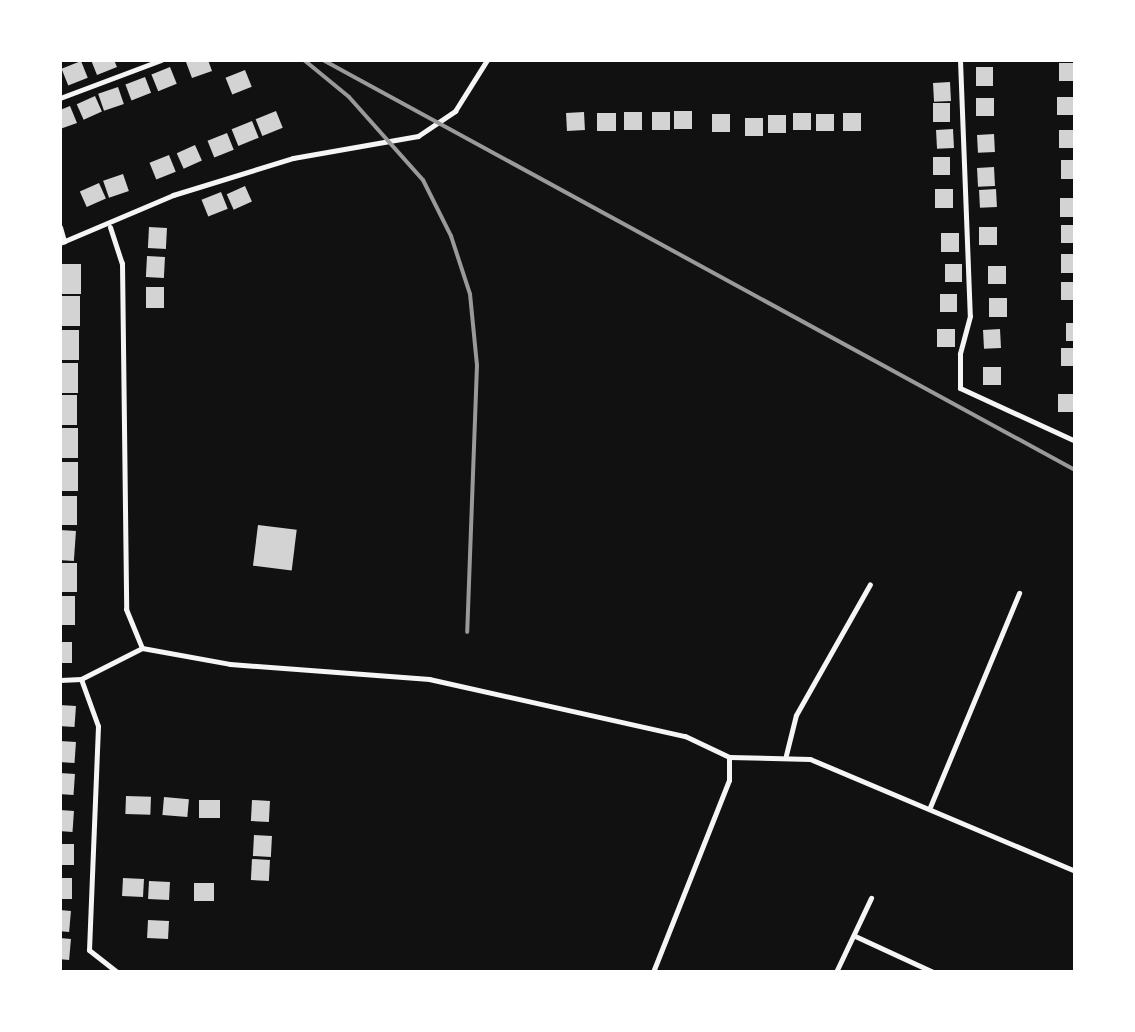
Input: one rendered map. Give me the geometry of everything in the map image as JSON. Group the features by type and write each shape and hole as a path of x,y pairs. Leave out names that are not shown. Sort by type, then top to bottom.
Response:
{"street":[{"path":"60,98 161,60"},
{"path":"60,227 62,242 110,226 173,195 293,158 418,136 455,111 487,60"},
{"path":"960,60 970,316 960,354 960,388 1075,441"},
{"path":"110,226 122,263 126,609 142,648"},
{"path":"785,756 796,715 870,584"},
{"path":"930,807 1018,592"},
{"path":"60,680 81,679 142,648 230,664 428,680 685,736 729,757 810,758 1075,872"},
{"path":"81,679 98,726 89,950 118,972"},
{"path":"655,971 729,780 729,757"},
{"path":"836,972 871,898"},
{"path":"855,936 933,972"}],"building":[{"path":"91,60 114,60 117,67 97,75"},
{"path":"208,60 212,71 192,78 186,62"},
{"path":"81,61 88,78 68,86 62,69"},
{"path":"1059,63 1075,63 1075,81 1059,81"},
{"path":"170,67 177,84 158,91 151,74"},
{"path":"976,67 993,67 993,86 976,86"},
{"path":"245,70 252,87 232,95 226,78"},
{"path":"145,77 151,93 131,100 125,85"},
{"path":"950,82 951,101 934,102 933,83"},
{"path":"118,87 124,104 104,111 98,94"},
{"path":"95,96 102,112 84,120 77,104"},
{"path":"1057,97 1074,97 1074,115 1057,115"},
{"path":"976,98 994,98 994,116 976,116"},
{"path":"933,103 950,103 950,122 933,122"},
{"path":"70,106 77,123 60,129 60,110"},
{"path":"276,111 283,128 262,136 256,119"},
{"path":"674,111 692,111 692,129 674,129"},
{"path":"584,112 585,130 567,131 566,113"},
{"path":"624,112 642,112 642,130 624,130"},
{"path":"652,112 670,112 670,130 652,130"},
{"path":"597,113 616,113 616,131 597,131"},
{"path":"793,113 811,113 811,130 793,130"},
{"path":"843,113 861,113 861,131 843,131"},
{"path":"712,114 730,114 730,132 712,132"},
{"path":"816,114 834,114 834,131 816,131"},
{"path":"768,115 786,115 786,133 768,133"},
{"path":"745,118 763,118 763,136 745,136"},
{"path":"252,121 259,138 238,146 232,129"},
{"path":"953,129 954,148 937,149 936,130"},
{"path":"1059,130 1075,130 1075,148 1059,148"},
{"path":"227,133 234,150 214,158 208,141"},
{"path":"994,134 995,152 978,153 977,135"},
{"path":"195,145 202,161 184,169 177,153"},
{"path":"169,155 176,172 156,180 150,163"},
{"path":"933,157 950,157 950,175 933,175"},
{"path":"1061,160 1075,160 1075,179 1061,179"},
{"path":"994,167 995,186 978,187 977,168"},
{"path":"123,174 129,191 109,198 103,181"},
{"path":"99,183 106,199 87,207 80,192"},
{"path":"245,186 252,202 234,210 227,194"},
{"path":"935,189 953,189 953,208 935,208"},
{"path":"996,189 997,207 980,208 979,190"},
{"path":"221,192 228,209 208,217 202,200"},
{"path":"1060,198 1075,198 1075,217 1060,217"},
{"path":"1061,225 1075,225 1075,243 1061,243"},
{"path":"149,227 167,228 166,249 148,248"},
{"path":"979,227 997,227 997,245 979,245"},
{"path":"941,233 959,233 959,252 941,252"},
{"path":"1061,254 1075,254 1075,273 1061,273"},
{"path":"147,256 165,257 164,278 146,277"},
{"path":"62,264 81,264 81,294 62,294"},
{"path":"945,264 962,264 962,282 945,282"},
{"path":"988,266 1006,266 1006,284 988,284"},
{"path":"1061,282 1075,282 1075,300 1061,300"},
{"path":"146,287 164,287 164,308 146,308"},
{"path":"940,294 957,294 957,312 940,312"},
{"path":"61,296 80,296 80,326 61,326"},
{"path":"989,298 1007,298 1007,317 989,317"},
{"path":"1066,323 1075,323 1075,341 1066,341"},
{"path":"937,329 955,329 955,347 937,347"},
{"path":"1000,329 1001,348 984,349 983,330"},
{"path":"61,330 79,330 79,360 61,360"},
{"path":"1061,348 1075,348 1075,366 1061,366"},
{"path":"60,363 78,363 78,393 60,393"},
{"path":"983,367 1001,367 1001,385 983,385"},
{"path":"1058,394 1075,394 1075,412 1058,412"},
{"path":"60,395 77,395 77,425 60,425"},
{"path":"60,428 78,428 78,458 60,458"},
{"path":"60,462 78,462 78,491 60,491"},
{"path":"60,496 77,496 77,525 60,525"},
{"path":"258,525 297,530 292,570 253,566"},
{"path":"60,530 76,531 74,561 60,560"},
{"path":"60,563 77,563 77,592 60,592"},
{"path":"60,596 75,596 75,625 60,625"},
{"path":"60,642 72,642 72,663 60,663"},
{"path":"60,705 76,706 74,727 60,726"},
{"path":"60,741 76,742 74,763 60,762"},
{"path":"60,773 75,774 73,795 60,794"},
{"path":"126,796 151,797 150,815 125,814"},
{"path":"164,797 189,799 187,817 162,815"},
{"path":"199,800 220,800 220,818 199,818"},
{"path":"252,800 270,801 269,822 251,821"},
{"path":"60,810 74,811 73,832 60,831"},
{"path":"254,835 272,836 271,857 253,856"},
{"path":"60,844 74,844 74,865 60,865"},
{"path":"252,859 270,860 269,881 251,880"},
{"path":"60,878 72,878 72,899 60,899"},
{"path":"123,878 144,879 143,897 122,896"},
{"path":"149,881 170,882 169,900 148,899"},
{"path":"194,883 214,883 214,901 194,901"},
{"path":"60,910 71,911 69,932 60,931"},
{"path":"148,920 169,921 168,939 147,938"},
{"path":"60,938 71,939 69,960 60,959"}],"railway":[{"path":"304,60 349,97 423,180 451,236 470,294 477,365 467,632"},
{"path":"323,60 1075,470"}]}
